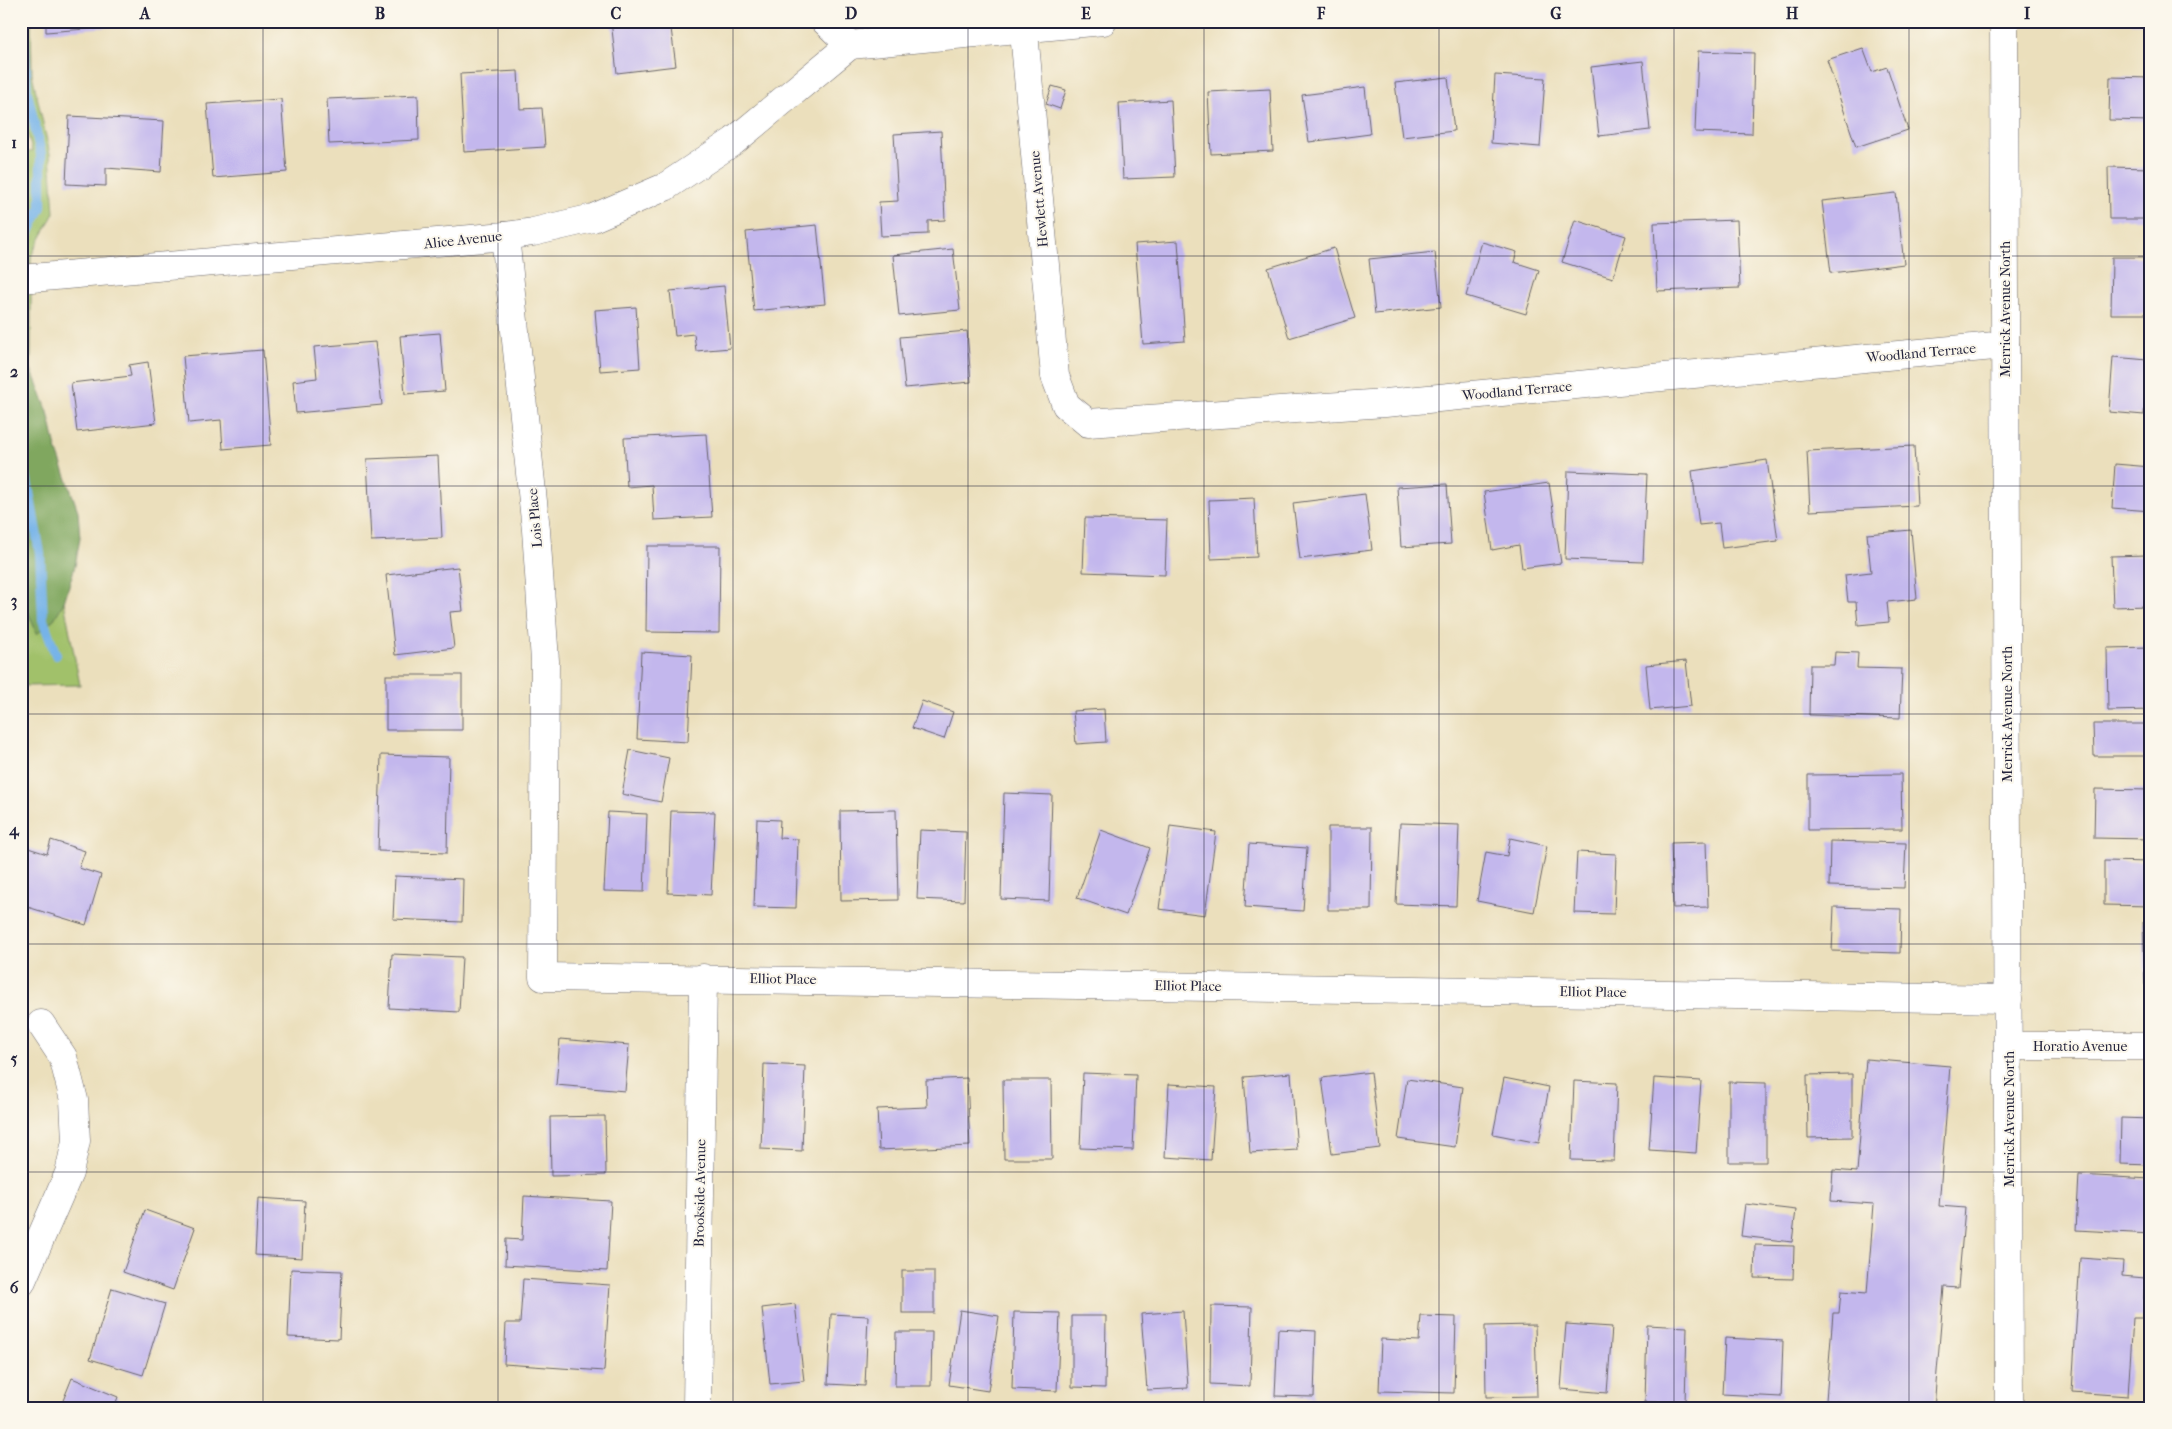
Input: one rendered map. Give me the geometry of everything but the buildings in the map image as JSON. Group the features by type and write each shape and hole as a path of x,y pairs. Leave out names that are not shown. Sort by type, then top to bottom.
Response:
{"street":[{"path":"825,21 850,45 1023,25 1103,21"},
{"name":"Merrick Avenue North","path":"2004,21 2009,1408"},
{"name":"Hewlett Avenue","path":"1023,25 1055,376"},
{"name":"Alice Avenue","path":"21,279 505,236 593,218 665,187 734,141 850,45"},
{"name":"Lois Place","path":"505,236 536,530 545,661 544,801"},
{"name":"Woodland Terrace","path":"1055,376 1066,405 1088,424 1385,403 2005,345"},
{"name":"Elliot Place","path":"544,801 543,977 2008,999"},
{"name":"Brookside Avenue","path":"697,1408 703,978"},
{"path":"21,1283 70,1173 76,1141 74,1100 63,1056 41,1024"},
{"name":"Horatio Avenue","path":"2009,1046 2151,1046"}],"green space":[{"path":"21,21 31,21 32,74 50,154 54,213 31,256 31,395 64,602 80,685 25,686 21,650 21,225 29,210 26,153 32,151 21,109"},
{"path":"21,343 48,412 56,448 78,511 80,538 75,566 64,602 54,619 37,634 21,595"}],"waterway":[{"path":"23,21 27,92 41,154 41,207 24,242"},
{"path":"21,448 40,553 43,620 56,655"}]}
